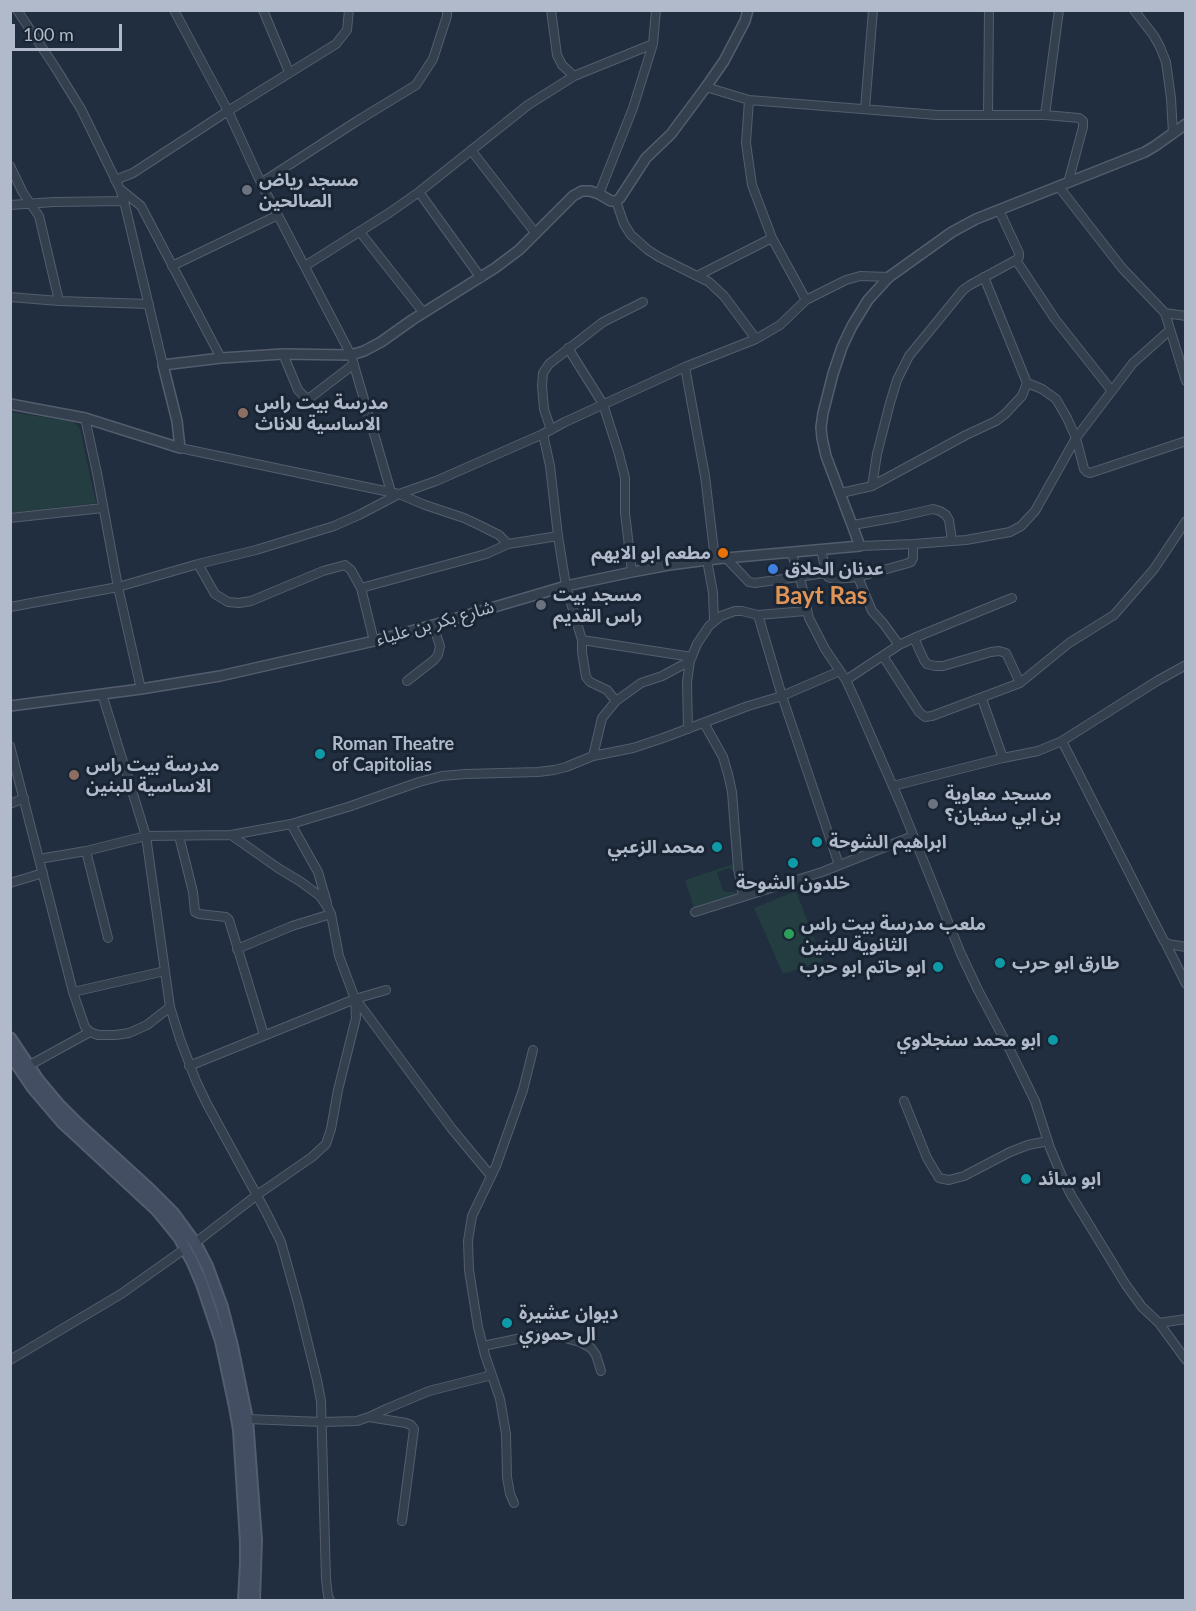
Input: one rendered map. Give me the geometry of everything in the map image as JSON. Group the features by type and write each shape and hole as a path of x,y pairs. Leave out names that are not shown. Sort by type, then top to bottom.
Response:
{"main road":[{"path":"10,1038 19,1068"},
{"path":"10,1054 39,1096 62,1122 157,1210 207,1266 222,1307 247,1419 256,1540 254,1600"},
{"path":"190,1245 221,1341 236,1407 246,1542 244,1600"}],"street":[{"path":"17,10 81,109 120,189 177,421 180,448"},
{"path":"174,10 228,111 261,183 352,360 395,493"},
{"path":"263,10 289,72"},
{"path":"115,180 133,173 336,44 347,30 349,10"},
{"path":"261,183 417,85 433,59 447,10"},
{"path":"551,10 557,55 562,65 573,76"},
{"path":"599,194 633,108 653,44 656,10"},
{"path":"616,201 646,158 671,135 724,61 745,21 748,10"},
{"path":"865,109 873,10"},
{"path":"988,115 989,10"},
{"path":"1044,115 1059,10"},
{"path":"1134,10 1154,36 1164,55 1171,98 1173,134"},
{"path":"305,266 419,192 528,105 573,76 653,44"},
{"path":"706,87 749,100 937,115 1044,115 1077,118 1083,121 1083,127 1064,185"},
{"path":"749,100 746,143 752,185 772,237 806,300"},
{"path":"1170,330 1137,358 1076,438 1035,511 1021,526 1010,532 966,540 860,546 829,464 822,438 823,413 842,347 868,300 889,277 952,232 976,219 1144,152 1185,124"},
{"path":"471,150 536,234"},
{"path":"10,166 23,193 37,211 59,301"},
{"path":"1064,185 1122,268 1165,313 1185,381"},
{"path":"120,189 141,206 221,358"},
{"path":"283,354 298,390 306,398 311,397 364,351 381,342 423,312 481,278 519,250 573,196 582,191 590,191 616,201"},
{"path":"419,192 481,278"},
{"path":"10,205 124,201"},
{"path":"616,201 624,224 631,235 659,257 709,282 724,296 756,339"},
{"path":"872,486 877,454 890,403 897,380 909,356 963,290 1018,257 1019,253 999,210"},
{"path":"172,266 278,215"},
{"path":"360,232 423,312"},
{"path":"697,276 772,237"},
{"path":"1016,260 1055,319 1112,391"},
{"path":"10,607 118,587 256,550 334,526 359,515 395,493 436,482 685,367 756,339 780,325 806,300 846,280 860,276 889,277"},
{"path":"841,493 872,486 996,421 1022,396 1027,383 984,277"},
{"path":"10,297 149,304"},
{"path":"616,701 607,690 587,679 582,658 582,640 566,586 558,536 542,386 543,373 549,364 568,348 603,322 643,302"},
{"path":"1165,313 1185,316"},
{"path":"568,348 603,405 625,478 632,572"},
{"path":"163,365 283,354 352,360"},
{"path":"685,367 705,476 714,621"},
{"path":"1027,383 1042,389 1056,399 1068,418 1084,469 1090,474 1185,441"},
{"path":"10,404 85,418 180,448 395,493 464,518 500,535 508,544"},
{"path":"85,418 118,587 141,689"},
{"path":"10,518 103,508"},
{"path":"853,525 933,509 946,515 952,540"},
{"path":"883,656 919,712 925,717 982,699 1020,683 1070,643 1114,615 1154,569 1185,521"},
{"path":"361,588 486,554 508,544 558,536"},
{"path":"821,549 826,573 828,577 834,579 858,577 911,561 913,544"},
{"name":"شارع بكر بن علياء","path":"10,706 220,676 374,641 566,586 669,565 860,546"},
{"path":"791,552 800,577 806,611 821,641 846,680 914,836 961,954 1035,1101 1057,1166 1071,1195 1126,1285 1142,1307 1159,1323 1185,1360"},
{"path":"726,558 751,583 826,573"},
{"path":"198,564 215,594 228,602 239,603 261,597 322,571 345,565 351,570 361,588 374,641"},
{"path":"858,577 872,611 884,623 899,645"},
{"path":"846,680 899,645 1012,598"},
{"path":"688,729 687,682 691,659 697,644 714,621 735,611 758,615 806,611"},
{"path":"758,615 782,696 839,865"},
{"path":"407,681 438,655 440,646 433,625"},
{"path":"914,638 927,664 935,666 948,665 991,652 1006,652 1020,683"},
{"path":"582,640 691,659"},
{"path":"593,756 602,718 616,701 637,685 662,676 691,659"},
{"path":"893,786 1038,751 1062,741 1185,665"},
{"path":"39,859 86,851 146,836 231,835 291,824 442,776 538,772 566,767 593,756 633,748 688,729 748,706 782,696 840,671"},
{"path":"102,694 146,836 170,1007 189,1066 281,1242 317,1380 321,1401 326,1579 330,1600"},
{"path":"982,699 1003,758"},
{"path":"704,723 723,757 728,774 743,897"},
{"path":"1062,741 1119,849 1185,984"},
{"path":"10,746 73,992 85,1027 98,1035 129,1033 147,1025 170,1007"},
{"path":"10,804 24,798"},
{"path":"291,824 318,872 330,911 339,956 355,999 452,1129 491,1176"},
{"path":"231,835 320,896 330,911"},
{"path":"179,836 193,892 195,912 226,917 229,920 264,1035"},
{"path":"695,912 839,865 914,836"},
{"path":"86,851 108,938"},
{"path":"10,884 43,873"},
{"path":"237,950 330,911"},
{"path":"1164,941 1185,947"},
{"path":"73,992 165,971"},
{"path":"189,1066 355,999 386,990"},
{"path":"10,1360 121,1294 321,1149 328,1140 356,1018 355,999"},
{"path":"19,1068 90,1032"},
{"path":"514,1503 507,1477 503,1415 483,1346 469,1270 468,1241 472,1216 496,1166 523,1090 533,1050"},
{"path":"904,1101 927,1158 939,1178 955,1179 1029,1144 1048,1141"},
{"path":"1159,1323 1185,1319"},
{"path":"483,1346 536,1335 565,1338 591,1348 601,1371"},
{"path":"247,1419 357,1421 369,1418 429,1391 492,1375"},
{"path":"369,1418 406,1423 414,1429 402,1521"}],"green space":[{"path":"11,412 74,422 80,429 96,503 11,513"},
{"path":"733,864 736,874 730,868 717,872 725,892 736,892 737,896 695,911 685,880"},
{"name":"ملعب مدرسة بيت راس الثانوية للبنين","path":"796,891 823,961 783,974 754,908"}],"place":[{"name":"مسجد رياض الصالحين","path":"247,190"},
{"name":"مدرسة بيت راس الاساسية للاناث","path":"243,413"},
{"name":"مطعم ابو الايهم","path":"723,553"},
{"name":"عدنان الحلاق","path":"773,569"},
{"name":"مسجد بيت راس القديم","path":"541,605"},
{"name":"Roman Theatre of Capitolias","path":"320,754"},
{"name":"مدرسة بيت راس الاساسية للبنين","path":"74,775"},
{"name":"مسجد معاوية بن ابي سفيان؟","path":"933,804"},
{"name":"ابراهيم الشوحة","path":"817,842"},
{"name":"محمد الزعبي","path":"717,847"},
{"name":"خلدون الشوحة","path":"793,863"},
{"name":"ملعب مدرسة بيت راس الثانوية للبنين","path":"789,934"},
{"name":"طارق ابو حرب","path":"1000,963"},
{"name":"ابو حاتم ابو حرب","path":"938,967"},
{"name":"ابو محمد سنجلاوي","path":"1053,1040"},
{"name":"ابو سائد","path":"1026,1179"},
{"name":"ديوان عشيرة ال حموري","path":"507,1323"}],"district":[{"name":"Bayt Ras","path":"821,596"}]}
